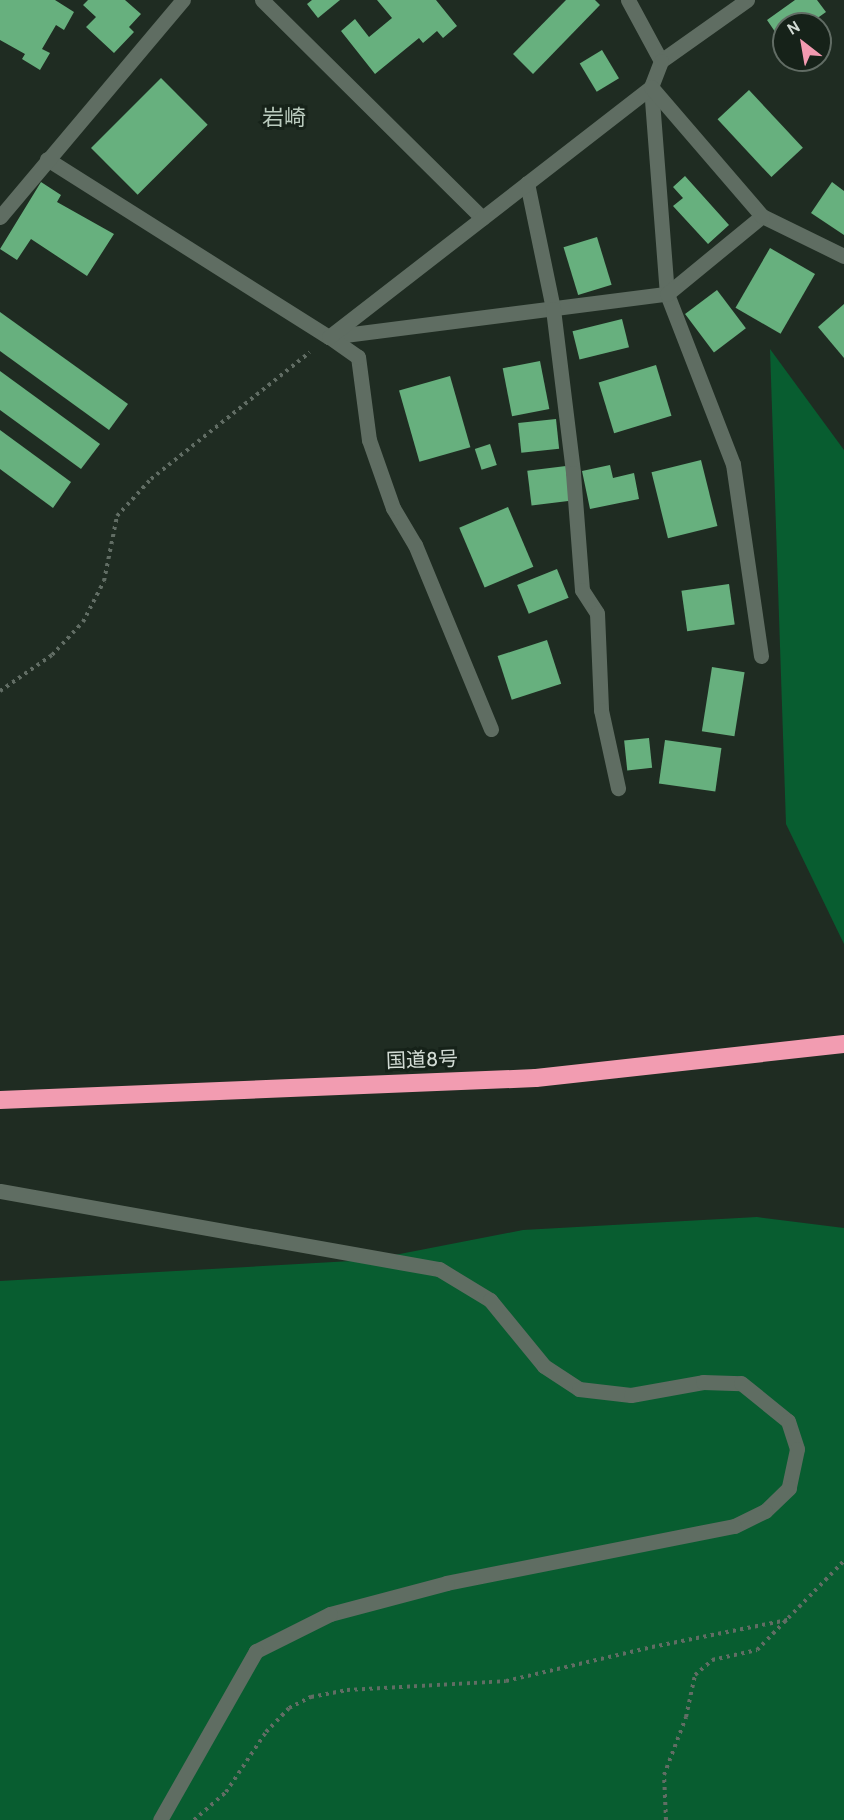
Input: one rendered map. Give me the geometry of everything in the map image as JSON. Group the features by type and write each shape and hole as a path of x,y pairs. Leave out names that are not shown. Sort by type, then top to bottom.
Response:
{"highway":[{"name":"国道8号","path":"0,1100 536,1078 844,1044"}],"street":[{"path":"0,217 183,0"},
{"path":"262,0 482,218"},
{"path":"628,0 661,61"},
{"path":"747,0 661,61 651,87 668,294 733,464 761,656"},
{"path":"329,337 651,87"},
{"path":"651,87 762,216 844,256"},
{"path":"47,159 358,357 369,440 393,508 415,545 491,729"},
{"path":"527,183 553,309 573,473 582,590 597,613 601,710 618,788"},
{"path":"329,337 668,294 762,216"},
{"path":"0,1191 439,1269 490,1300 544,1366 579,1389 631,1395 703,1382 741,1383 788,1421 797,1449 789,1488 765,1511 734,1526 426,1588 330,1614 256,1651 160,1820"}],"path":[{"path":"0,691 52,656 83,622 104,581 117,516 151,479 329,337"},
{"path":"666,1820 664,1774 686,1717 695,1675 712,1660 758,1650 844,1561"},
{"path":"194,1820 226,1792 266,1732 289,1708 311,1697 347,1690 506,1681 652,1647 787,1620"}],"green space":[{"path":"770,349 844,450 844,944 786,824"},
{"path":"757,1217 844,1228 844,1820 0,1820 0,1281 369,1260 523,1230"}],"building":[{"path":"0,0 55,0 74,12 64,30 56,25 42,49 50,53 40,70 22,59 25,54 0,40"},
{"path":"88,0 125,0 141,14 129,27 134,32 114,53 86,27 96,17 83,5"},
{"path":"312,0 340,0 318,18 307,4"},
{"path":"377,0 436,0 457,26 443,38 437,31 423,43 419,38 375,74 341,31 355,19 369,37 392,18"},
{"path":"566,0 595,0 600,5 533,74 513,54"},
{"path":"795,0 817,0 826,12 778,12"},
{"path":"772,16 772,27 767,20"},
{"path":"602,50 619,78 597,92 580,63"},
{"path":"161,78 208,125 138,195 91,148"},
{"path":"749,90 803,148 771,177 718,119"},
{"path":"685,176 729,225 708,244 673,206 683,198 673,187"},
{"path":"41,182 61,195 57,202 114,234 87,276 31,239 17,260 0,249"},
{"path":"832,182 844,191 844,235 811,213"},
{"path":"597,237 612,285 578,295 564,247"},
{"path":"770,248 815,274 781,334 736,308"},
{"path":"717,290 746,328 714,352 685,314"},
{"path":"844,304 844,358 818,327"},
{"path":"0,312 128,404 109,430 0,351"},
{"path":"622,319 629,347 580,359 573,331"},
{"path":"540,361 549,409 512,416 503,368"},
{"path":"656,365 671,416 614,433 599,383"},
{"path":"0,371 100,444 81,469 0,410"},
{"path":"450,376 470,447 419,462 399,391"},
{"path":"556,419 559,449 521,453 518,423"},
{"path":"0,430 71,482 53,508 0,469"},
{"path":"490,444 497,465 482,470 475,449"},
{"path":"701,460 717,526 668,538 652,472"},
{"path":"610,465 613,478 634,473 639,499 590,509 582,471"},
{"path":"566,466 570,501 532,505 527,471"},
{"path":"508,507 533,567 485,588 459,528"},
{"path":"557,569 569,598 529,614 517,585"},
{"path":"729,584 735,625 687,631 681,591"},
{"path":"547,640 561,684 512,700 498,656"},
{"path":"712,667 745,672 734,736 702,731"},
{"path":"649,738 652,768 627,770 624,741"},
{"path":"665,740 721,748 715,792 659,784"}],"district":[{"name":"岩崎","path":"284,118"}]}
